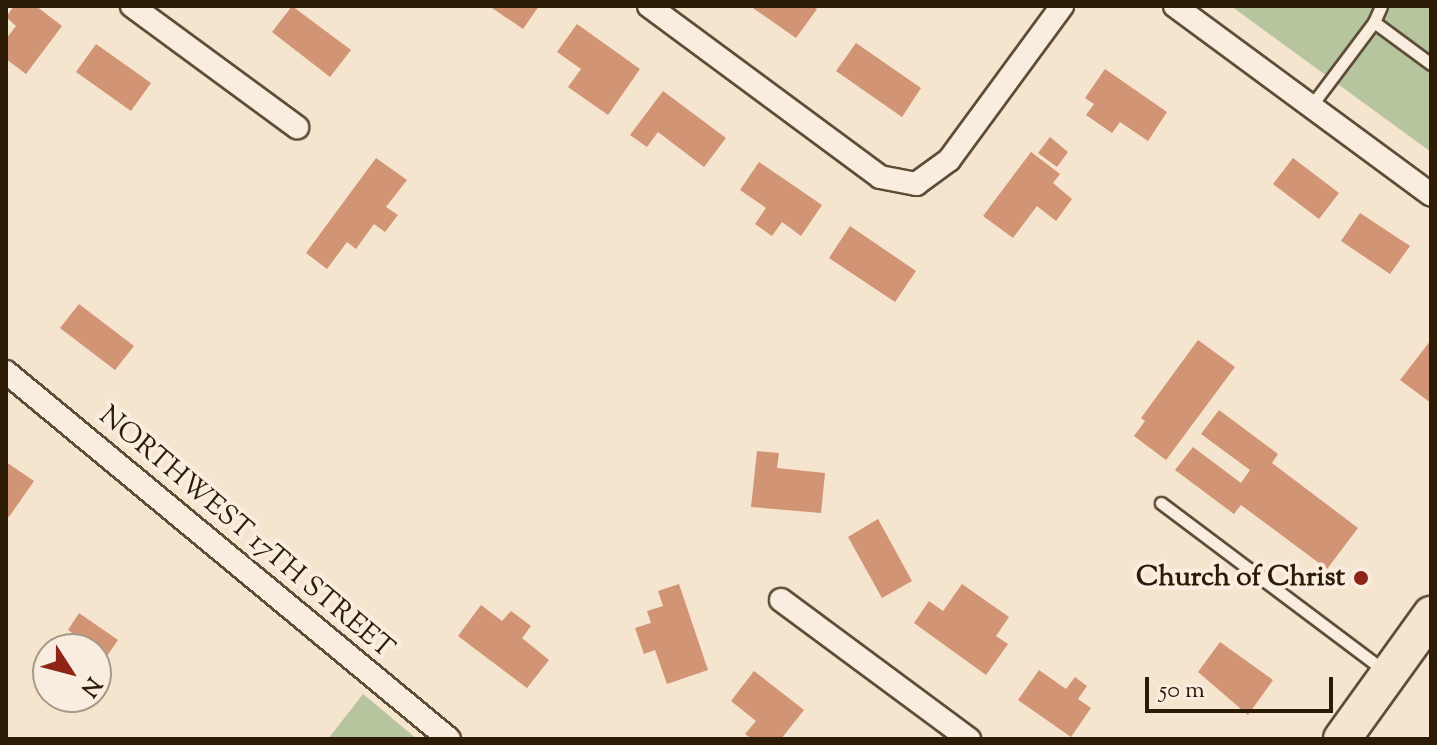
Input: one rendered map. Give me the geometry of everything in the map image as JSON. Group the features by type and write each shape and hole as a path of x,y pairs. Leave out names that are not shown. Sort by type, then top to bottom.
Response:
{"main road":[{"path":"1342,739 1431,615"}],"street":[{"path":"132,6 297,127"},
{"path":"649,6 880,177 916,184 949,160 1062,6"},
{"path":"1175,6 1431,195"},
{"name":"NORTHWEST 17TH STREET","path":"6,372 449,739"},
{"path":"781,600 969,739"}],"lane":[{"path":"1311,106 1374,22 1381,6"},
{"path":"1374,22 1431,64"},
{"path":"1161,503 1389,673"}],"green space":[{"path":"1231,6 1431,6 1431,152"},
{"path":"363,694 417,739 328,739"}],"building":[{"path":"14,6 36,6 62,26 26,74 6,59 6,39 16,26 6,17"},
{"path":"292,6 351,50 330,77 272,32"},
{"path":"489,6 539,6 523,29"},
{"path":"750,6 812,6 817,9 796,38"},
{"path":"577,24 640,69 608,115 568,87 581,69 557,52"},
{"path":"856,43 921,88 902,117 836,71"},
{"path":"96,44 151,83 131,111 76,72"},
{"path":"1105,69 1167,112 1148,141 1120,122 1112,133 1086,115 1094,104 1085,98"},
{"path":"663,91 726,138 704,167 658,132 647,147 630,135"},
{"path":"1050,137 1068,152 1057,167 1038,153"},
{"path":"1031,152 1060,174 1053,183 1072,199 1056,221 1037,206 1013,238 983,216"},
{"path":"376,158 407,180 386,207 398,215 385,232 374,224 356,249 347,242 327,269 306,253"},
{"path":"1293,158 1339,193 1319,219 1273,184"},
{"path":"759,162 822,205 801,236 782,222 772,236 755,224 766,208 740,190"},
{"path":"1360,213 1410,246 1390,274 1341,241"},
{"path":"850,226 916,271 895,302 829,258"},
{"path":"79,304 134,346 115,370 60,328"},
{"path":"1198,340 1235,367 1166,460 1134,436 1145,421 1141,418"},
{"path":"1431,340 1431,403 1400,380"},
{"path":"1219,410 1278,454 1272,463 1358,528 1327,569 1241,505 1234,514 1175,470 1193,447 1241,483 1250,470 1201,434"},
{"path":"757,451 779,453 777,468 825,473 821,513 751,507"},
{"path":"6,462 34,481 9,517 6,514"},
{"path":"878,519 912,581 882,598 848,537"},
{"path":"679,584 708,670 667,684 655,650 644,654 635,628 651,623 647,611 663,606 658,591"},
{"path":"962,584 1009,617 996,636 1008,644 986,675 914,623 929,601 943,611"},
{"path":"481,605 502,621 511,611 531,626 522,638 549,660 527,688 458,636"},
{"path":"79,613 108,633 72,633 68,630"},
{"path":"1220,642 1273,680 1248,715 1198,672"},
{"path":"1039,670 1066,689 1075,677 1087,686 1078,699 1091,708 1071,737 1018,700"},
{"path":"754,671 804,710 781,739 752,739 745,734 756,721 731,701"}],"place":[{"name":"Church of Christ","path":"1361,578"}]}
